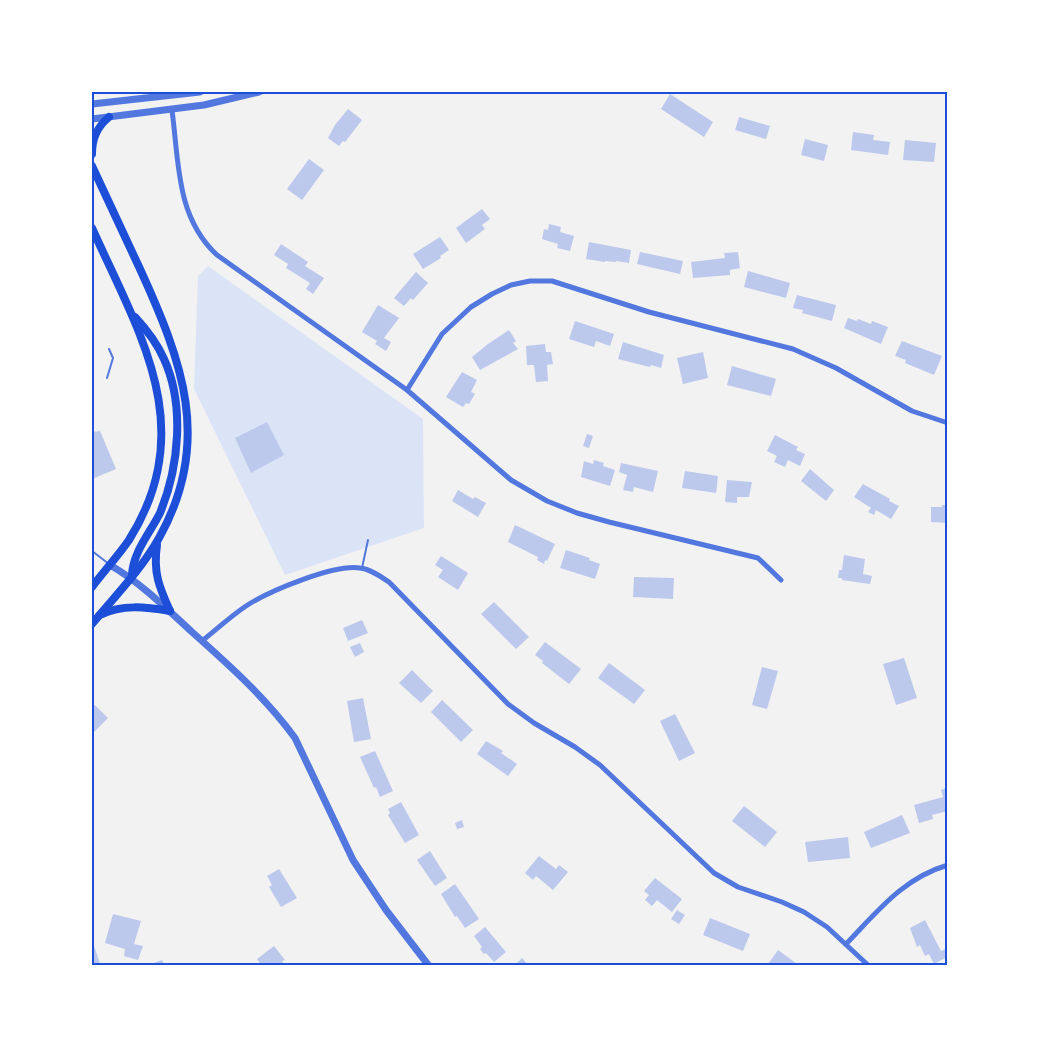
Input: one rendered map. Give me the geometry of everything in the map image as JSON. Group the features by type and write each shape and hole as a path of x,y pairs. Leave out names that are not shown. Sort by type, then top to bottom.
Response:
{"main road":[{"path":"92,624 131,578 158,540 170,517 184,473 188,435 185,389 179,364 165,325 92,166 93,139 97,129 109,117"},
{"path":"92,228 145,346 161,407 161,442 154,482 144,511 128,542 92,586"},
{"path":"129,310 152,336 164,358 172,381 176,432 174,458 167,492 153,527 135,556 131,578"},
{"path":"158,540 155,562 158,586 170,611"},
{"path":"98,616 112,610 129,607 170,611"}],"street":[{"path":"92,104 200,92"},
{"path":"92,119 172,110 220,102 259,92"},
{"path":"172,110 187,212 197,233 217,255 407,390 512,480 547,501 609,522 758,558 781,580"},
{"path":"407,390 442,334 471,307 511,285 530,281 552,281 649,312 793,349 836,368 885,398 912,411 948,423"},
{"path":"110,565 131,578 236,670 282,720 295,738 353,860 386,910 429,966"},
{"path":"202,641 248,605 293,584 342,567 362,568 379,575 508,704 600,765 714,873 738,887 783,902 804,912 827,927 869,966"},
{"path":"846,944 897,891 927,872 948,865"}],"lane":[{"path":"106,378 113,358 109,349"},
{"path":"362,568 368,540"},
{"path":"92,551 110,565"}],"shaded area":[{"path":"208,266 423,419 424,528 285,575 194,389 198,276"}],"building":[{"path":"670,94 713,122 704,137 661,109"},
{"path":"348,109 362,120 345,142 343,141 339,146 328,138"},
{"path":"739,117 770,126 766,139 735,130"},
{"path":"853,132 874,135 873,140 890,142 888,155 851,150"},
{"path":"805,139 828,145 824,161 801,155"},
{"path":"905,140 936,143 934,162 903,160"},
{"path":"309,159 324,170 302,200 287,189"},
{"path":"482,209 490,219 482,225 485,229 466,243 456,228"},
{"path":"549,224 561,227 560,232 574,236 570,251 557,248 558,244 542,239 544,229 548,230"},
{"path":"440,237 449,250 423,269 413,254"},
{"path":"589,242 631,250 629,263 586,259"},
{"path":"281,244 308,262 305,266 324,278 313,294 306,289 310,283 286,268 288,264 274,255"},
{"path":"640,252 683,261 680,274 637,264"},
{"path":"738,252 740,268 730,270 730,275 693,278 691,262 725,258 724,253"},
{"path":"748,271 790,283 786,298 744,287"},
{"path":"416,272 428,283 413,300 411,298 404,306 394,298"},
{"path":"797,295 836,305 832,321 802,313 803,310 793,308"},
{"path":"378,305 399,318 384,338 391,342 386,351 375,344 377,341 362,332"},
{"path":"848,318 871,324 872,321 888,327 881,344 844,328"},
{"path":"575,321 614,334 610,346 596,341 594,347 569,339"},
{"path":"509,330 516,341 513,343 518,349 480,370 472,357"},
{"path":"902,341 942,356 934,375 905,363 906,360 895,356"},
{"path":"623,342 664,355 661,368 618,359"},
{"path":"545,344 546,352 551,352 553,364 547,365 548,381 536,382 534,365 527,365 526,346"},
{"path":"703,352 708,378 683,384 677,358"},
{"path":"732,366 776,379 771,396 727,385"},
{"path":"462,372 477,380 471,392 475,394 469,404 466,403 463,407 446,397"},
{"path":"267,422 284,455 251,473 235,438"},
{"path":"100,431 116,469 92,479 92,432"},
{"path":"587,434 593,436 589,448 583,446"},
{"path":"775,435 798,447 796,450 805,454 800,466 788,460 785,467 774,462 777,456 767,451"},
{"path":"594,460 615,470 610,486 581,477 584,461 593,464"},
{"path":"621,463 658,471 653,492 634,487 633,492 623,490 627,475 619,472"},
{"path":"810,469 834,490 826,501 801,481"},
{"path":"685,471 718,476 716,493 682,488"},
{"path":"727,480 752,482 749,497 737,497 737,503 725,502"},
{"path":"863,484 899,506 891,519 876,510 874,515 868,512 871,508 854,497"},
{"path":"458,490 473,499 475,497 486,503 478,517 452,501"},
{"path":"942,505 948,505 948,523 931,522 931,507 942,507"},
{"path":"515,525 555,544 544,564 537,560 538,557 508,542"},
{"path":"566,550 600,564 595,579 560,568"},
{"path":"844,555 865,559 863,574 872,576 870,584 838,578 839,570 842,570"},
{"path":"441,556 468,573 458,590 438,577 443,570 435,565"},
{"path":"634,577 674,578 673,599 633,597"},
{"path":"494,602 529,637 516,649 481,614"},
{"path":"362,620 368,633 348,641 343,628"},
{"path":"545,642 581,669 569,684 535,655"},
{"path":"360,643 364,652 355,657 350,647"},
{"path":"904,658 917,698 896,705 883,664"},
{"path":"609,663 645,690 634,704 598,678"},
{"path":"762,667 778,671 767,709 752,705"},
{"path":"412,670 433,691 421,703 399,683"},
{"path":"363,698 371,739 354,742 347,701"},
{"path":"442,700 473,730 461,742 431,712"},
{"path":"95,705 108,718 92,734 92,708"},
{"path":"675,714 695,753 679,761 660,721"},
{"path":"486,741 503,751 501,753 517,764 508,776 477,754"},
{"path":"375,751 393,791 380,797 360,757"},
{"path":"948,787 948,811 932,815 933,819 919,823 914,805 943,797 941,790"},
{"path":"401,802 419,835 405,843 388,815 390,813 388,809"},
{"path":"744,806 777,832 765,847 732,821"},
{"path":"902,815 910,833 871,848 864,832"},
{"path":"462,820 464,827 457,829 455,823"},
{"path":"848,837 850,858 808,862 805,842"},
{"path":"430,851 447,878 435,886 417,860"},
{"path":"539,856 556,869 559,865 568,872 553,890 536,876 533,880 525,873"},
{"path":"279,869 297,898 281,907 269,887 272,885 267,876"},
{"path":"655,878 682,899 672,912 657,900 652,906 645,900 649,895 644,891"},
{"path":"455,884 479,919 465,928 457,916 455,917 441,894"},
{"path":"677,910 685,915 679,924 671,919"},
{"path":"113,914 141,921 134,944 143,946 138,960 124,956 125,949 105,943"},
{"path":"710,918 750,934 743,951 703,935"},
{"path":"925,920 941,951 948,948 948,955 934,964 929,954 925,956 920,945 917,947 910,928"},
{"path":"485,927 506,952 494,962 480,949 482,947 474,936"},
{"path":"92,940 101,966 92,966"},
{"path":"274,946 285,960 282,961 285,966 262,966 257,959"},
{"path":"778,950 800,966 770,966 768,964"},
{"path":"522,958 529,966 514,966"},
{"path":"162,960 165,966 148,966 148,965"}]}
